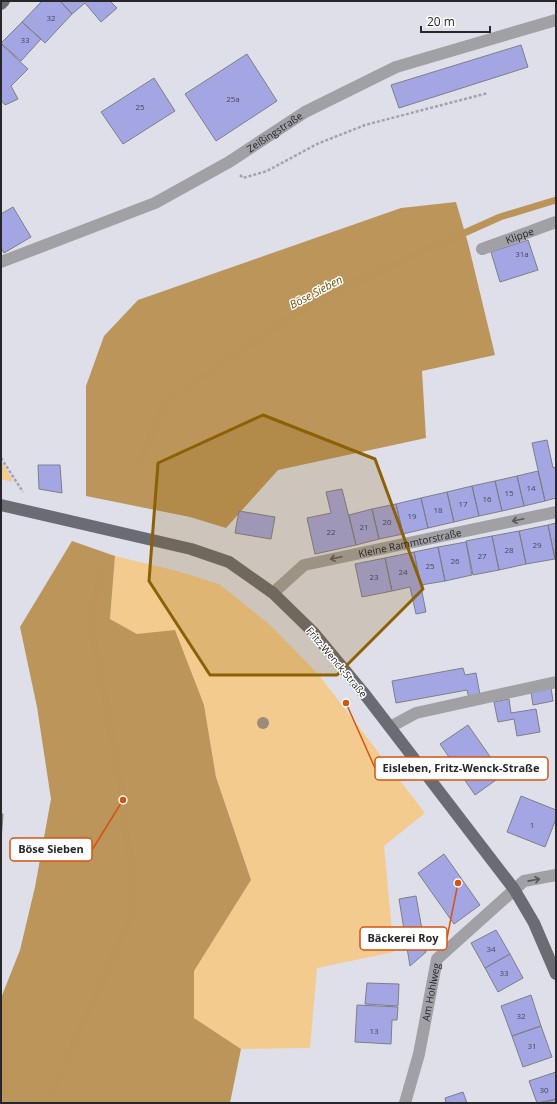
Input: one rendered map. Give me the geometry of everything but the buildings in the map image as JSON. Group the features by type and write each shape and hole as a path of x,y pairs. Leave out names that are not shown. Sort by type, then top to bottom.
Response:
{"main road":[{"path":"1,4 4,1"},
{"name":"Fritz-Wenck-Straße","path":"1,505 36,512 190,550 229,562 273,593 314,634 390,727 514,890 534,923 556,974"}],"street":[{"name":"Zeißingstraße","path":"1,262 155,203 229,162 305,112 396,67 556,20"},
{"name":"Klippe","path":"482,249 556,222"},
{"name":"Kleine Rammtorstraße","path":"273,593 304,565 556,512"},
{"path":"390,727 416,713 556,682"},
{"name":"Am Hohlweg","path":"405,1103 419,1054 437,958 524,881 556,875"}],"path":[{"path":"229,162 243,178 267,171 317,144 365,125 488,93"},
{"path":"1,458 36,512"}],"highlighted area":[{"path":"263,415 375,459 423,589 337,675 210,675 149,581 158,463"}],"shaded area":[{"path":"456,202 468,243 495,355 422,371 426,438 278,470 226,528 190,517 86,496 86,386 104,336 138,300 401,208"},
{"path":"1,461 12,479 12,482 1,479"},
{"path":"72,541 115,556 110,619 137,634 175,630 204,705 216,777 251,880 194,971 194,1018 241,1049 230,1103 1,1103 1,998 20,950 35,887 51,799 37,707 20,627"},
{"path":"115,556 177,571 219,584 269,624 318,674 425,813 384,846 394,952 317,968 310,1048 241,1049 194,1018 194,971 251,880 216,777 204,705 137,634 110,619"}],"waterway":[{"name":"Böse Sieben","path":"137,468 167,401 307,306 377,272 500,217 556,200"},
{"name":"Böse Sieben","path":"47,1103 135,908 123,800 90,616 102,572"}],"place":[{"name":"Eisleben, Fritz-Wenck-Straße","path":"346,703"},
{"name":"Böse Sieben","path":"123,800"},
{"name":"Bäckerei Roy","path":"458,883"}]}
